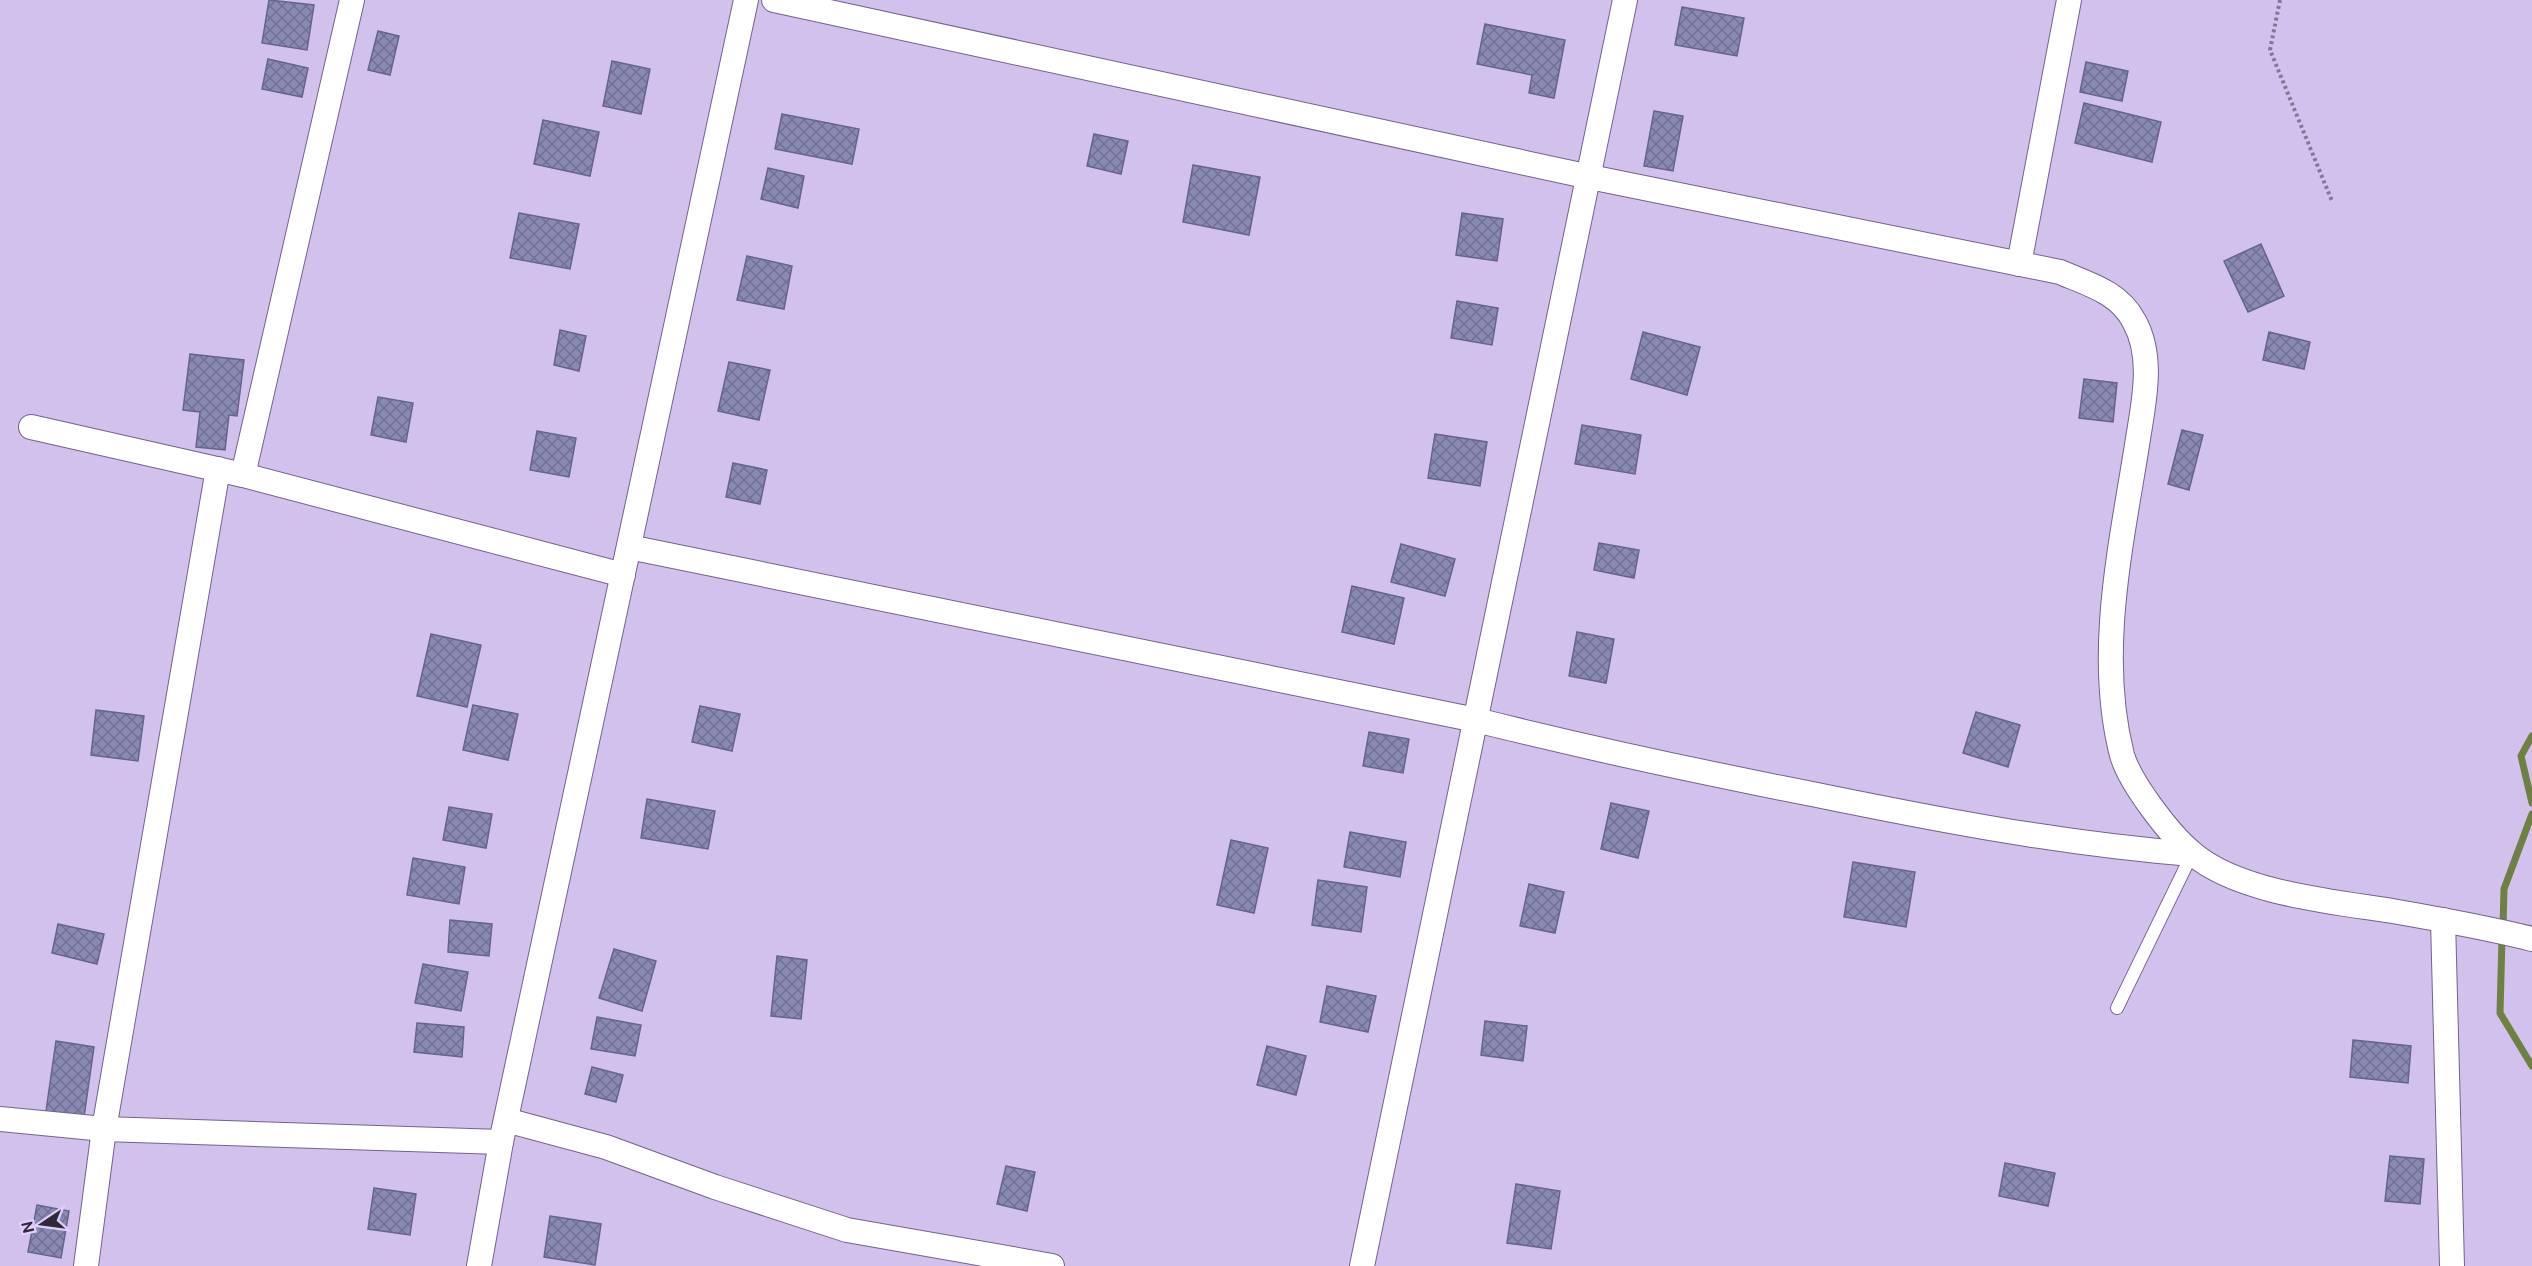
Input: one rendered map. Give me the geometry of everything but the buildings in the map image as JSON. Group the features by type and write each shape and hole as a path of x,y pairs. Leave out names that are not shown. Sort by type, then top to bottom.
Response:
{"street":[{"path":"243,475 352,0"},
{"path":"479,1266 504,1131 746,0"},
{"path":"774,0 1590,177 2060,272 2109,292 2134,320 2145,355 2145,391 2113,600 2112,700 2123,758 2150,806 2192,854 2231,876 2285,893 2471,924 2532,939"},
{"path":"1362,1266 1625,0"},
{"path":"2019,264 2069,0"},
{"path":"31,427 243,475 623,575"},
{"path":"86,1266 104,1129 218,469"},
{"path":"629,547 1476,720 1603,752 1972,826 2072,843 2192,854"},
{"path":"2443,920 2452,1266"},
{"path":"0,1119 104,1129 504,1131 606,1147 715,1187 848,1230 1052,1266"}],"lane":[{"path":"2117,1008 2192,854"}],"path":[{"path":"2280,0 2270,50 2332,201"}],"waterway":[{"path":"2532,736 2521,756 2532,803"},
{"path":"2503,927 2504,889 2532,814"},
{"path":"2502,938 2500,1013 2532,1066"}]}
